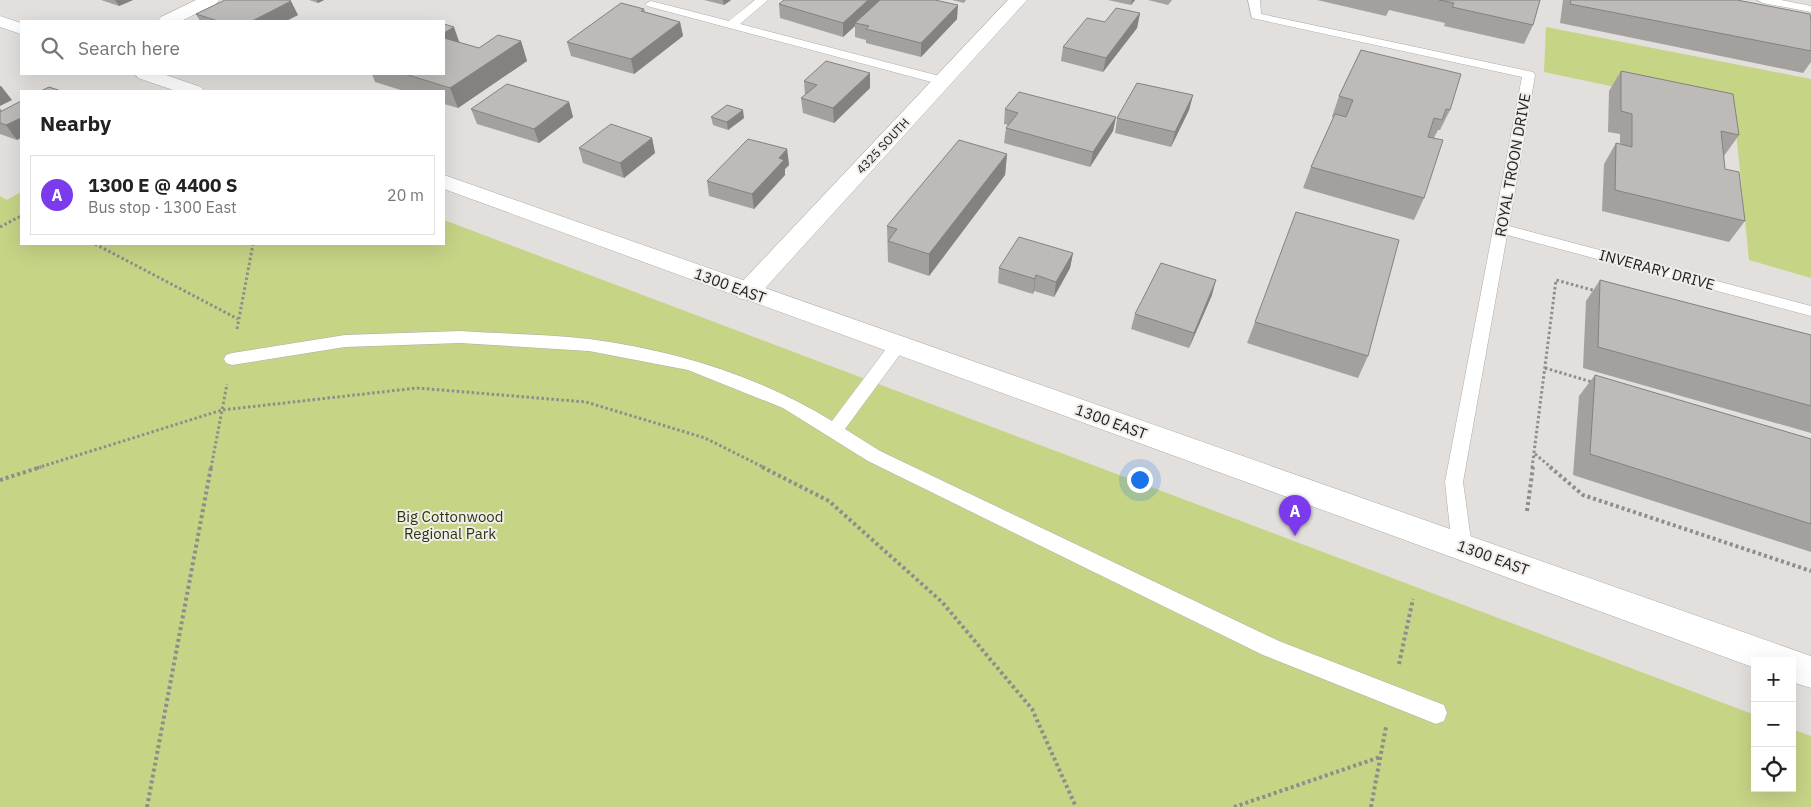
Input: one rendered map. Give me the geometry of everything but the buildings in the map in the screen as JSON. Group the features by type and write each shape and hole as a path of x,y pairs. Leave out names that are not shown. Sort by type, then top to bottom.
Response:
{"main road":[{"path":"168,20 210,0"},
{"name":"4325 SOUTH","path":"747,292 1018,0"},
{"path":"0,21 20,29"},
{"path":"148,75 191,90"},
{"name":"1300 EAST","path":"445,182 1768,657"},
{"path":"1796,667 1811,672"}],"lane":[{"path":"731,25 762,0"},
{"name":"ROYAL TROON DRIVE","path":"1254,0 1256,16 1529,75 1454,482 1462,547"},
{"path":"1763,0 1811,10"},
{"path":"652,4 943,81"},
{"name":"INVERARY DRIVE","path":"1502,229 1811,311"},
{"path":"232,360 346,341 460,336 589,345 691,365 788,402 874,456 1271,648 1436,713"},
{"path":"834,431 898,345"}],"path":[{"path":"0,227 20,217"},
{"path":"97,245 238,319"},
{"path":"147,807 253,245"},
{"path":"1527,512 1556,280 1604,293"},
{"path":"1545,368 1593,382"},
{"path":"0,480 222,410 416,388 586,402 706,438 829,501 942,602 1032,709 1076,807"},
{"path":"1534,454 1583,495 1811,571"},
{"path":"1234,807 1380,757"}],"green space":[{"path":"1546,27 1811,79 1811,278 1749,260 1734,112 1544,72"},
{"name":"Big Cottonwood Regional Park","path":"20,193 20,245 445,245 445,220 1751,713 1751,792 1796,792 1796,730 1811,736 1811,807 0,807 0,196 7,200"}],"place":[{"name":"1300 E @ 4400 S","path":"1295,536"}]}
